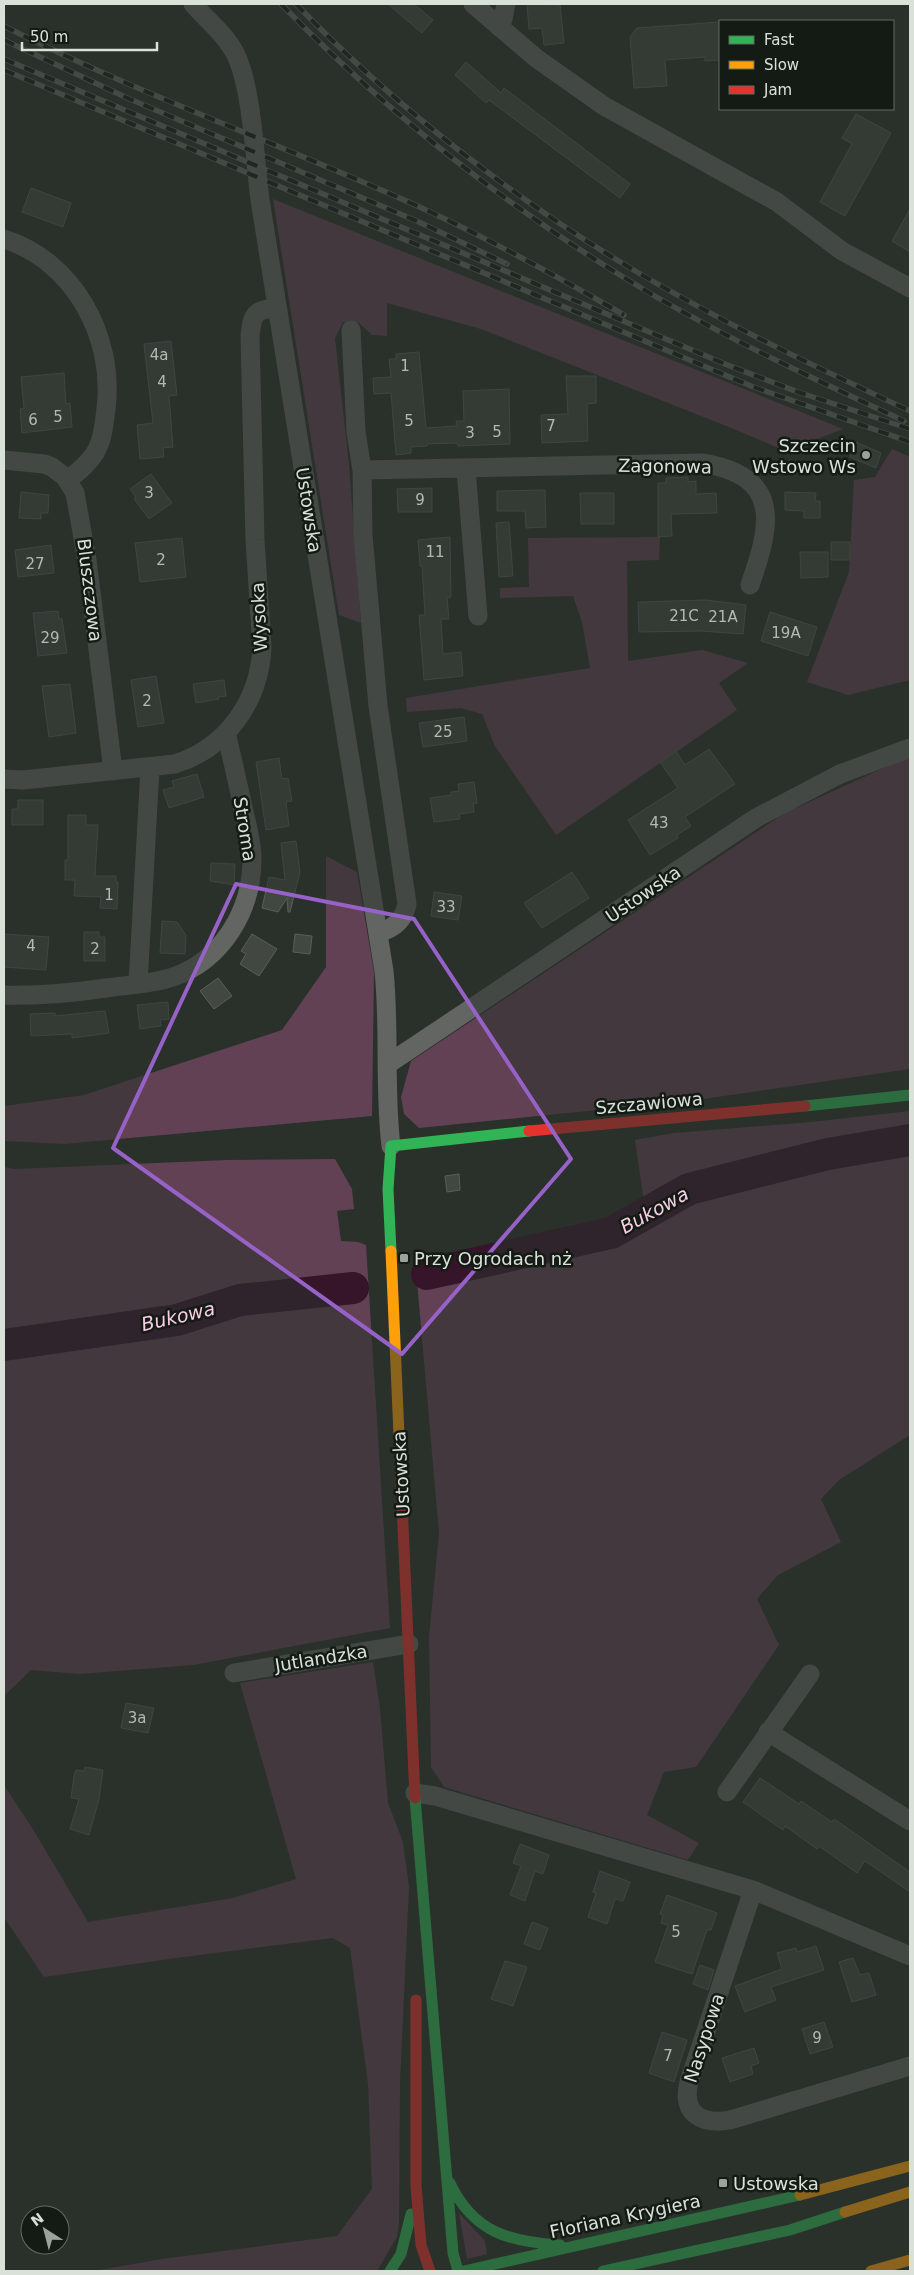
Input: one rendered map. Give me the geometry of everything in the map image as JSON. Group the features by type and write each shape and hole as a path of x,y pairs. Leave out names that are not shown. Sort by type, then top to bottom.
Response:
{"street":[{"name":"Ustowska","path":"193,4 234,52 239,62 245,86 260,200 386,985 388,1124 391,1146 388,1189 415,1794 453,2253 458,2271"},
{"path":"473,4 536,58 604,106 777,202 842,251 910,288"},
{"path":"499,27 506,4"},
{"path":"4,239 42,258 66,279 87,308 100,337 107,378 107,404 100,444 88,462 68,480 59,472 44,464 4,460"},
{"name":"Wysoka","path":"4,778 23,780 175,764 196,756 226,733 247,704 262,662 255,540 250,337 255,314 260,310 277,308"},
{"path":"351,330 356,432 362,470 363,535 378,706 407,904 406,911 398,922 386,931 378,933"},
{"name":"Zagonowa","path":"362,470 702,463 728,469 748,480 761,496 766,508 767,520 763,547 750,584"},
{"path":"466,469 478,616"},
{"name":"Bluszczowa","path":"68,480 75,493 83,533 113,771"},
{"name":"Stroma","path":"4,995 74,992 138,984 171,977 203,962 220,946 228,936 241,911 248,889 252,859 250,837 226,733"},
{"name":"Ustowska","path":"388,1064 756,818 840,774 910,748"},
{"path":"138,984 150,768"},
{"name":"Szczawiowa","path":"391,1146 471,1136 775,1110 910,1095"},
{"name":"Jutlandzka","path":"234,1673 409,1644"},
{"path":"727,1792 810,1674"},
{"path":"768,1732 910,1821"},
{"path":"415,1794 435,1796 753,1890 910,1956"},
{"name":"Ustowska","path":"417,1966 421,1884"},
{"name":"Nasypowa","path":"753,1890 689,2082 686,2094 688,2104 694,2113 703,2119 715,2122 730,2120 910,2066"},
{"path":"416,1986 416,2186 421,2245 430,2271"},
{"name":"Floriana Krygiera","path":"464,2271 823,2190 910,2166"},
{"name":"Ustowska","path":"447,2171 453,2190 464,2208 494,2233 522,2242 576,2245"},
{"path":"390,2271 401,2254 416,2186"},
{"path":"603,2271 790,2230 910,2192"},
{"name":"Ustowska","path":"446,2271 453,2253"},
{"path":"872,2271 910,2260"}],"highlighted area":[{"path":"236,884 414,919 571,1159 402,1354 113,1148"}],"shaded area":[{"path":"273,199 843,429 786,451 481,329 387,303 387,336 372,335 359,323 343,322 335,338 349,465 361,623 339,615"},
{"path":"892,449 910,457 910,680 848,695 807,682 849,572 854,480 875,477"},
{"path":"660,537 659,560 627,561 628,661 702,650 748,663 719,683 737,710 556,835 495,746 482,714 461,708 407,712 406,698 590,668 582,622 573,596 500,598 500,588 529,587 528,538"},
{"path":"910,756 910,1069 696,1100 419,1128 404,1114 401,1097 411,1061 785,813"},
{"path":"326,856 357,872 374,972 372,1116 64,1144 4,1141 4,1106 84,1095 282,1030 326,967"},
{"path":"910,1111 910,1435 839,1480 821,1499 841,1542 778,1575 757,1599 779,1645 696,1767 664,1772 647,1815 699,1843 688,1860 444,1787 431,1767 429,1637 439,1533 417,1281 612,1239 647,1222 635,1140 674,1133 811,1122"},
{"path":"335,1159 352,1189 354,1209 337,1211 341,1241 358,1242 366,1245 390,1628 193,1665 79,1674 31,1670 4,1696 4,1167 15,1169 227,1160"},
{"path":"373,1662 380,1709 388,1803 403,1842 409,1887 400,2083 399,2222 397,2237 377,2271 94,2271 162,2259 337,2236 372,2189 368,2084 350,1948 333,1938 44,1977 4,1917 4,1785 34,1831 88,1922 233,1898 296,1879 240,1683"},
{"path":"459,2213 485,2241 487,2254 467,2259"}],"building":[{"path":"388,4 414,4 433,20 422,33"},
{"path":"527,4 560,5 564,43 544,45 542,28 529,29"},
{"path":"719,22 719,60 705,61 705,57 665,60 667,86 634,88 630,37 637,28"},
{"path":"466,62 501,93 504,88 630,184 620,198 489,100 486,103 455,75"},
{"path":"856,114 891,133 845,216 820,202 852,144 842,138"},
{"path":"31,188 71,203 63,227 22,212"},
{"path":"910,209 910,252 892,241"},
{"path":"171,341 177,395 169,396 173,447 163,448 164,457 140,459 137,425 153,423 144,344"},
{"path":"419,352 426,428 457,426 456,421 464,421 463,391 509,389 510,444 458,446 457,443 427,444 427,446 411,447 411,453 396,455 391,393 374,394 373,378 391,377 389,359 396,359 396,354"},
{"path":"64,373 66,404 70,403 72,427 22,433 20,409 24,408 21,377"},
{"path":"566,376 596,376 596,403 587,404 588,441 542,443 541,415 568,414"},
{"name":"Szczecin Wstowo Ws","path":"856,442 881,453 876,468 850,457"},
{"path":"151,474 172,503 149,519 134,499 136,497 130,489"},
{"path":"688,477 688,482 696,481 696,494 716,493 717,513 671,514 672,536 658,537 658,483 666,483 666,478"},
{"path":"432,488 432,512 398,512 397,489"},
{"path":"545,490 546,527 526,528 525,511 497,511 497,491"},
{"path":"21,492 49,495 48,513 41,513 41,519 19,518"},
{"path":"785,492 816,493 815,501 820,501 820,518 804,518 804,511 785,510"},
{"path":"580,493 614,493 614,524 581,524"},
{"path":"509,522 513,576 499,577 496,523"},
{"path":"450,537 451,597 447,598 449,619 441,619 443,654 461,652 463,676 424,680 419,615 425,615 422,566 420,566 418,540"},
{"path":"182,538 186,577 140,582 135,543"},
{"path":"831,542 850,542 850,560 831,560"},
{"path":"51,545 54,573 18,577 15,550"},
{"path":"800,552 828,552 828,577 801,578"},
{"path":"706,600 746,605 743,634 701,631 639,632 638,602"},
{"path":"58,611 59,619 62,619 67,653 38,656 33,613"},
{"path":"770,612 817,627 808,656 761,641"},
{"path":"156,676 164,723 138,727 131,680"},
{"path":"224,680 226,696 196,703 193,684"},
{"path":"70,684 76,733 49,737 42,686"},
{"path":"464,717 467,741 423,747 419,723"},
{"path":"709,749 735,784 685,817 691,826 677,835 678,838 650,855 628,820 678,788 660,762 676,751 685,765"},
{"path":"279,758 282,779 288,778 292,801 286,802 289,826 266,830 256,762"},
{"path":"197,774 204,797 169,808 163,790 174,787 172,781"},
{"path":"474,782 477,803 473,804 474,812 459,814 460,819 434,822 430,798 451,795 451,792 459,791 458,784"},
{"path":"18,800 43,800 43,825 12,825 12,809 18,809"},
{"path":"68,815 86,815 86,825 98,825 95,876 116,876 116,882 118,882 117,909 100,908 101,897 74,896 75,880 65,880 65,860 68,860"},
{"path":"296,841 300,872 290,912 288,912 287,898 278,912 262,908 269,877 285,880 281,843"},
{"path":"211,863 235,864 234,885 210,881"},
{"path":"572,872 589,898 542,928 524,903"},
{"path":"434,892 462,896 458,920 431,916"},
{"path":"162,921 177,922 186,935 185,954 160,953"},
{"path":"84,932 99,932 99,937 105,937 105,961 84,961"},
{"path":"4,934 49,937 46,970 4,967"},
{"path":"252,934 277,949 259,976 240,964 246,954 241,951"},
{"path":"295,934 312,936 310,954 293,952"},
{"path":"218,978 232,996 214,1009 200,991"},
{"path":"168,1002 169,1019 160,1020 161,1026 140,1029 137,1005"},
{"path":"105,1011 109,1033 72,1038 72,1034 31,1036 30,1014 55,1013 55,1016"},
{"path":"459,1174 460,1190 447,1192 445,1176"},
{"path":"126,1703 154,1708 148,1733 121,1728"},
{"path":"85,1767 103,1770 99,1799 89,1835 70,1829 79,1799 71,1798 74,1776 76,1770 84,1771"},
{"path":"760,1778 799,1804 801,1801 832,1822 834,1819 910,1872 910,1892 865,1861 857,1873 819,1846 817,1849 785,1826 783,1830 743,1802"},
{"path":"520,1844 549,1855 543,1874 535,1871 525,1901 510,1895 521,1866 513,1863"},
{"path":"600,1871 630,1882 623,1901 615,1899 607,1924 588,1917 596,1893 593,1892"},
{"path":"667,1895 717,1913 711,1930 707,1930 692,1974 655,1962 668,1925 661,1923 663,1915 660,1914"},
{"path":"532,1922 548,1928 540,1950 524,1944"},
{"path":"816,1946 824,1970 771,1987 776,2000 745,2012 735,1986 782,1969 777,1953 796,1948 797,1952"},
{"path":"853,1958 860,1975 869,1973 876,1995 852,2002 839,1962"},
{"path":"505,1961 527,1967 513,2006 491,1999"},
{"path":"700,1965 714,1970 708,1990 693,1984"},
{"path":"824,2022 833,2047 810,2054 802,2029"},
{"path":"662,2032 687,2040 674,2082 649,2073"},
{"path":"754,2048 759,2063 751,2066 753,2074 730,2082 722,2058"}],"waterway":[{"name":"Bukowa","path":"427,1274 611,1233 689,1189 828,1154 910,1140"},
{"name":"Bukowa","path":"4,1345 177,1320 240,1300 353,1288"}],"railway":[{"path":"281,4 323,46 411,125 457,162 553,232 653,295 714,329 904,421"},
{"path":"296,4 373,79 415,115 501,182 591,244 704,310 806,362 910,411"},
{"path":"4,26 105,74 413,204 520,257 624,315"},
{"path":"4,40 125,97 419,222 507,264"},
{"path":"4,59 725,364 798,392 910,429"},
{"path":"4,70 751,386 910,442"}],"traffic: fast":[{"path":"805,1106 910,1095"},
{"path":"391,1251 388,1189 391,1146 529,1131"},
{"path":"415,1798 453,2253 458,2271"},
{"path":"450,2183 459,2200 470,2213 494,2231 525,2241 560,2245"},
{"path":"464,2271 800,2195"},
{"path":"603,2271 790,2230 845,2212"},
{"path":"390,2271 401,2254 411,2214"}],"traffic: slow":[{"path":"391,1251 400,1458"},
{"path":"800,2195 910,2166"},
{"path":"845,2212 910,2192"},
{"path":"871,2271 910,2260"}],"traffic: jam":[{"path":"529,1131 805,1106"},
{"path":"400,1458 415,1798"},
{"path":"416,2000 416,2186 421,2245 430,2271"}],"place":[{"name":"Szczecin Wstowo Ws","path":"866,455"},
{"name":"Przy Ogrodach nż","path":"404,1258"},
{"name":"Ustowska","path":"723,2183"}]}
